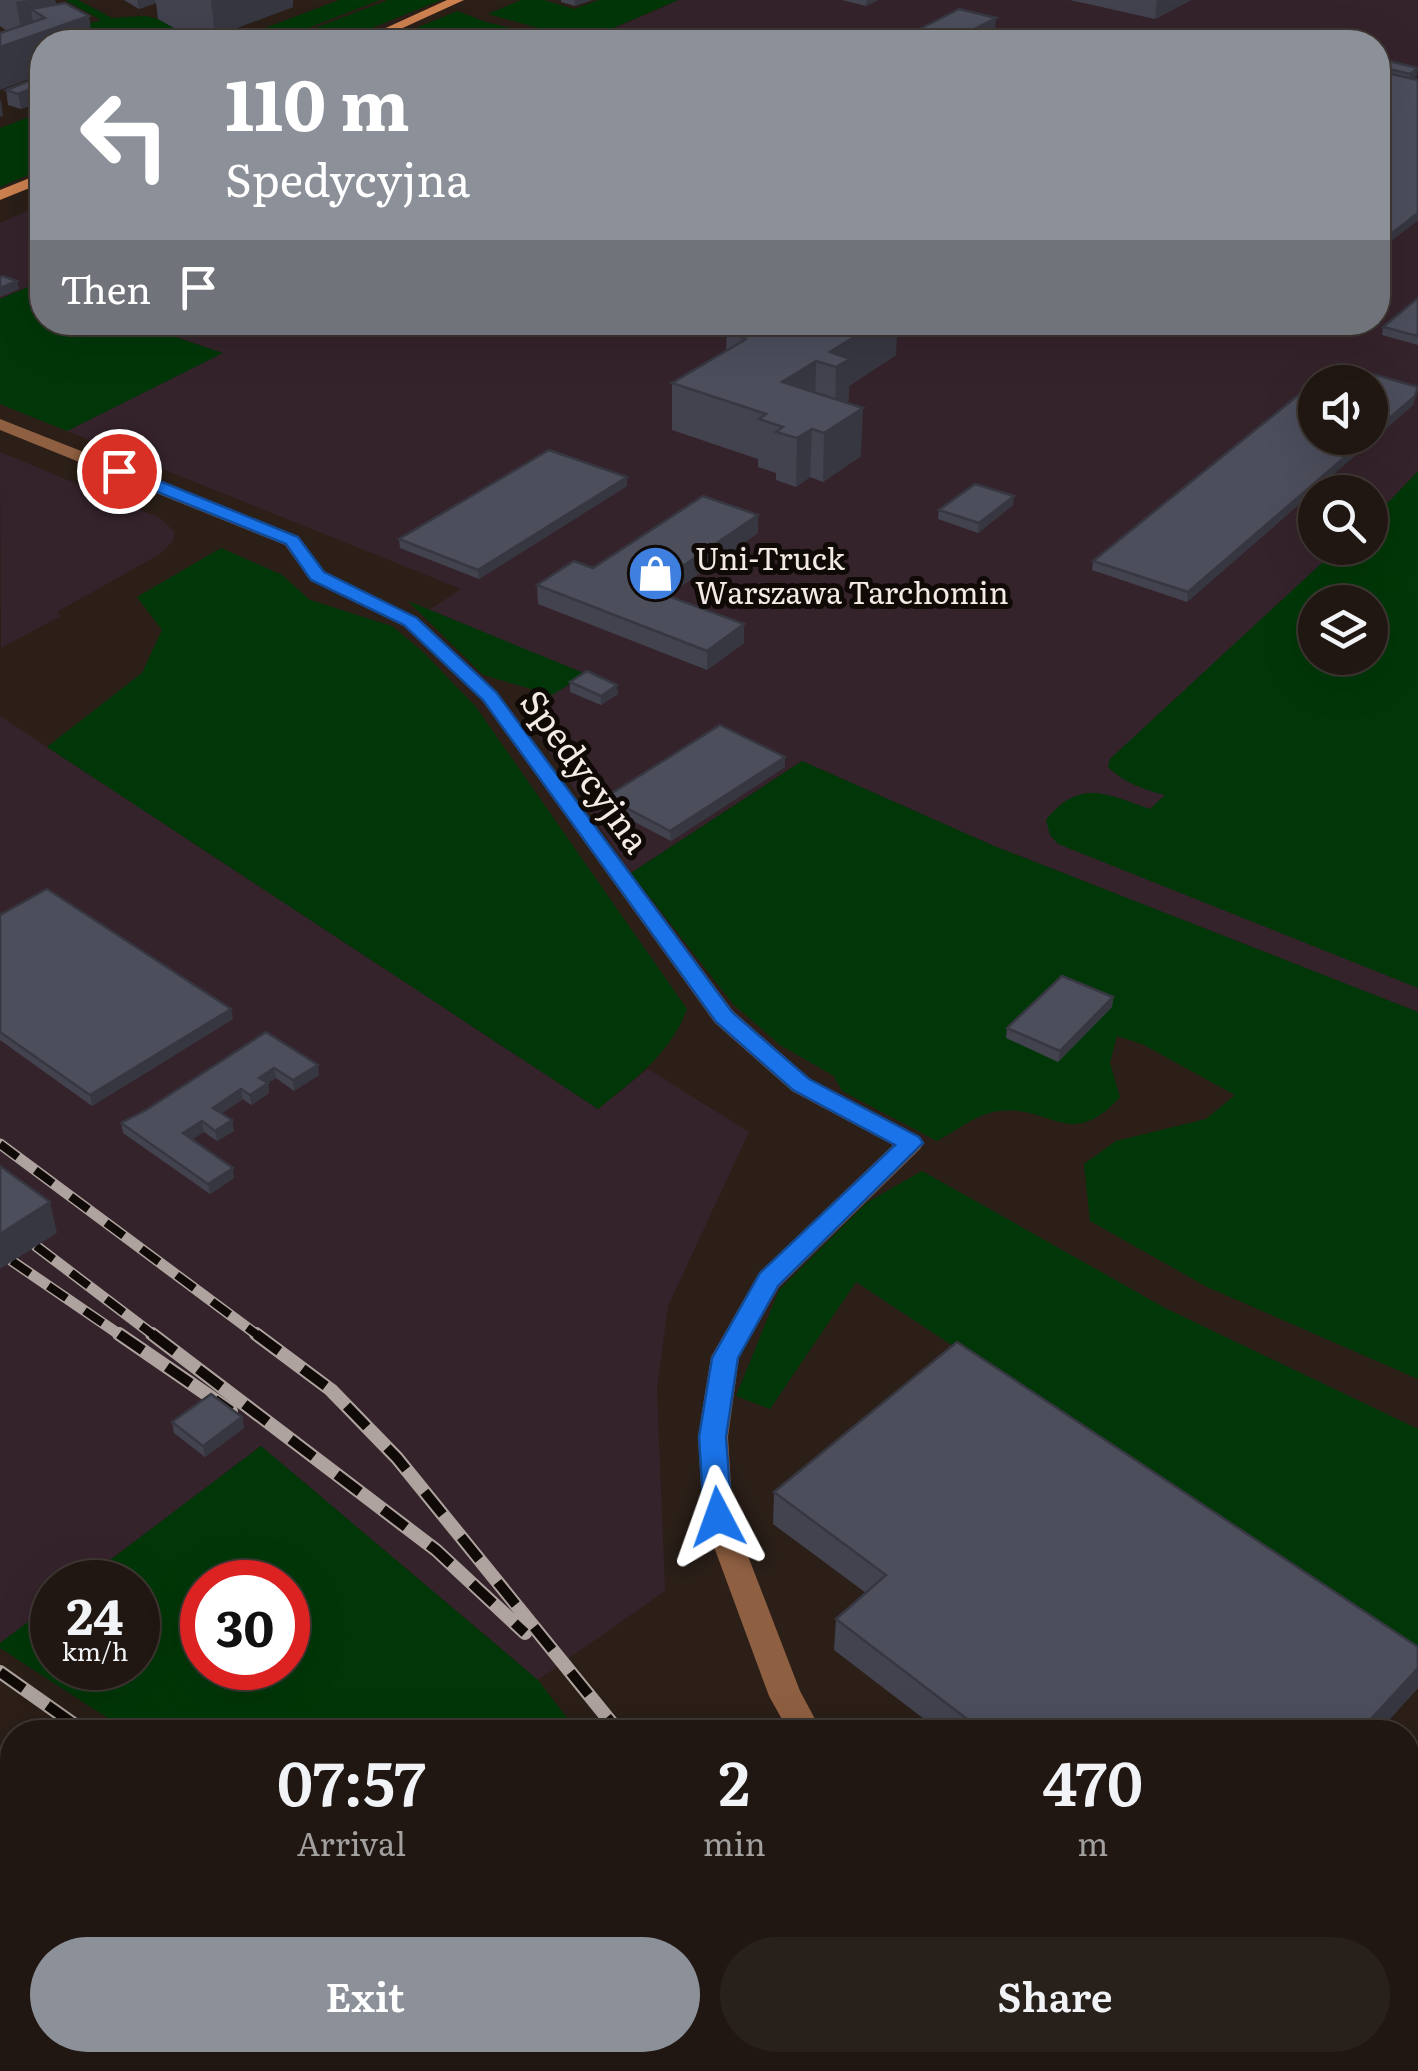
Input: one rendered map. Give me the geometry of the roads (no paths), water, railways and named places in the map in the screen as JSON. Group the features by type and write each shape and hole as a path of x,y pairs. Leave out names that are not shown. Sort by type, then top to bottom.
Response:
{"main road":[{"path":"389,30 458,0"},
{"path":"0,195 30,183"}],"street":[{"name":"Spedycyjna","path":"0,424 292,541 318,576 411,622 490,696 724,1017 801,1085 911,1143 769,1280 725,1358 713,1437 718,1517 785,1696 799,1720"}],"railway":[{"path":"0,1144 260,1337"},
{"path":"36,1246 156,1337"},
{"path":"12,1261 123,1337"},
{"path":"119,1334 231,1411"},
{"path":"152,1334 436,1550 525,1633"},
{"path":"256,1334 331,1390 397,1458 609,1720"},
{"path":"0,1672 68,1720"}],"place":[{"name":"Uni-Truck Warszawa Tarchomin","path":"656,574"}]}
